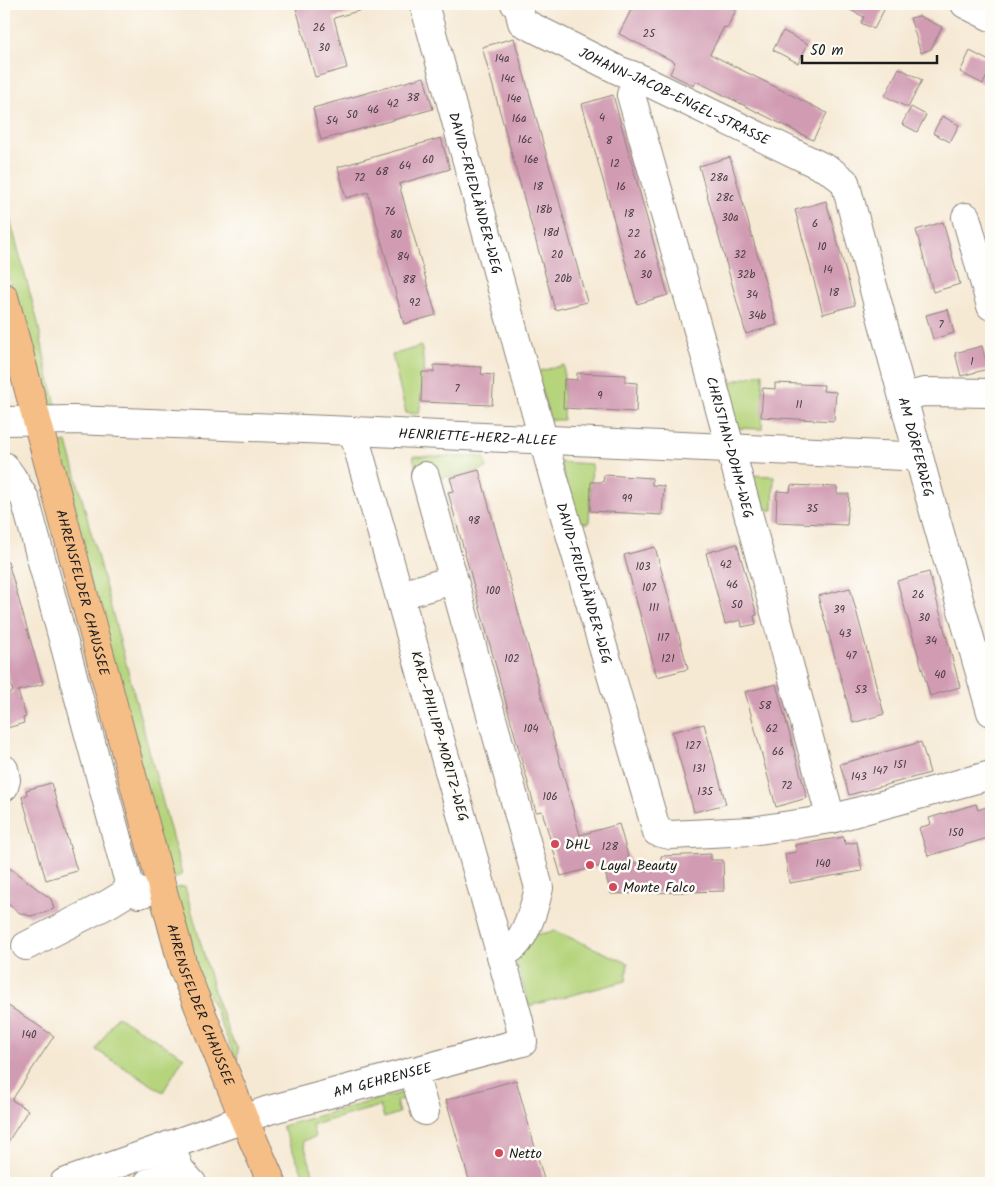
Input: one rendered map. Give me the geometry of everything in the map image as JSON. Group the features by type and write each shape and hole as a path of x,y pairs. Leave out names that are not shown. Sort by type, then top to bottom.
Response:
{"main road":[{"name":"AHRENSFELDER CHAUSSEE","path":"4,297 184,970 272,1183"}],"street":[{"name":"DAVID-FRIEDLÄNDER-WEG","path":"424,4 543,439 656,832 670,835 752,831 831,819 991,775"},
{"name":"JOHANN-JACOB-ENGEL-STRASSE","path":"515,4 518,5 522,22 830,171 844,182"},
{"path":"965,4 991,17"},
{"name":"CHRISTIAN-DOHM-WEG","path":"637,77 631,95 831,819"},
{"name":"AM DÖRFERWEG","path":"844,182 991,712"},
{"path":"966,217 983,246 991,306"},
{"path":"903,397 924,392 991,393"},
{"name":"HENRIETTE-HERZ-ALLEE","path":"4,422 84,421 543,439 904,456 918,453"},
{"name":"KARL-PHILIPP-MORITZ-WEG","path":"353,431 500,952 523,1042"},
{"path":"4,466 25,499 131,890 139,894 162,888"},
{"path":"425,476 539,888 535,906 522,936 512,948 500,952"},
{"path":"400,595 453,580"},
{"path":"4,768 6,780 4,787"},
{"path":"26,946 108,904 131,890"},
{"name":"AM GEHRENSEE","path":"244,1119 269,1110 523,1042"},
{"path":"413,1071 425,1111"},
{"path":"64,1183 244,1119"},
{"path":"148,1183 186,1177 170,1145"}],"green space":[{"path":"4,197 38,323 47,371 56,404 43,408 4,261"},
{"path":"421,346 423,370 419,414 406,413 392,355"},
{"path":"564,365 563,420 550,420 536,372"},
{"path":"763,373 762,429 736,428 723,384"},
{"path":"67,442 182,874 170,882 53,444"},
{"path":"413,456 484,457 487,468 450,478 448,476 433,480 418,478"},
{"path":"560,462 592,464 589,523 577,523"},
{"path":"750,475 774,476 773,510 759,510"},
{"path":"185,887 216,998 231,1037 238,1049 237,1062 214,1007 192,963 172,888"},
{"path":"555,931 628,963 626,981 529,1006 515,958 534,935"},
{"path":"117,1016 184,1057 163,1092 96,1050"},
{"path":"408,1091 410,1097 396,1101 399,1113 384,1118 380,1106 312,1125 315,1137 303,1141 316,1183 307,1183 282,1126"}],"building":[{"path":"295,4 367,4 368,8 334,18 347,68 315,77"},
{"path":"634,4 739,4 727,28 724,27 710,54 827,113 813,140 696,81 694,86 670,74 675,62 619,34"},
{"path":"839,4 876,4 885,8 874,29 861,23 864,17"},
{"path":"919,16 942,27 931,49 921,53 910,18"},
{"path":"783,31 808,44 798,63 773,50"},
{"path":"514,38 587,302 555,310 482,47"},
{"path":"970,51 991,62 991,68 983,84 960,72"},
{"path":"899,68 922,80 908,108 885,96"},
{"path":"424,77 433,109 321,140 313,108"},
{"path":"613,95 668,295 637,304 582,104"},
{"path":"911,107 926,115 917,132 902,124"},
{"path":"942,116 959,125 950,142 933,133"},
{"path":"441,138 450,169 399,184 436,315 404,324 368,192 346,198 338,167"},
{"path":"730,157 777,325 746,334 699,166"},
{"path":"826,201 855,305 823,314 795,210"},
{"path":"943,222 960,284 933,292 916,230"},
{"path":"948,309 954,333 933,339 926,315"},
{"path":"982,346 988,369 961,376 955,353"},
{"path":"434,365 482,367 481,374 494,375 492,405 421,402 422,372 434,372"},
{"path":"577,373 626,375 625,382 637,383 636,412 563,408 564,379 577,380"},
{"path":"775,383 824,385 823,391 836,392 834,421 761,417 763,388 775,389"},
{"path":"479,470 580,835 619,824 630,863 661,863 661,856 711,854 711,860 723,860 724,891 611,894 603,865 561,876 542,811 536,812 448,492 454,491 450,478"},
{"path":"604,475 652,478 652,485 664,486 662,515 590,511 591,482 603,482"},
{"path":"791,485 837,487 837,494 849,494 847,525 776,522 777,491 790,492"},
{"path":"737,544 757,615 754,616 756,624 742,627 741,620 725,624 706,553"},
{"path":"655,547 688,669 657,677 624,555"},
{"path":"4,562 8,562 43,684 18,691 26,717 23,718 24,723 4,729 4,695 13,692 4,663"},
{"path":"929,572 960,687 930,696 897,581"},
{"path":"850,588 884,714 853,723 818,596"},
{"path":"776,684 807,798 776,807 745,692"},
{"path":"704,724 726,804 694,812 672,732"},
{"path":"921,742 930,773 849,795 840,764"},
{"path":"51,783 77,871 46,880 22,797 27,795 26,790"},
{"path":"976,804 978,810 991,805 991,837 928,856 919,828 931,824 929,818"},
{"path":"844,837 845,844 857,842 862,871 789,883 785,854 796,852 795,845"},
{"path":"4,864 51,899 54,909 31,916 20,913 4,901"},
{"path":"4,1003 54,1036 12,1100 28,1110 4,1148"},
{"name":"Netto","path":"516,1080 545,1183 470,1183 446,1100"}],"place":[{"name":"DHL","path":"555,844"},
{"name":"Layal Beauty","path":"590,865"},
{"name":"Monte Falco","path":"613,887"},
{"name":"Netto","path":"499,1153"}]}
